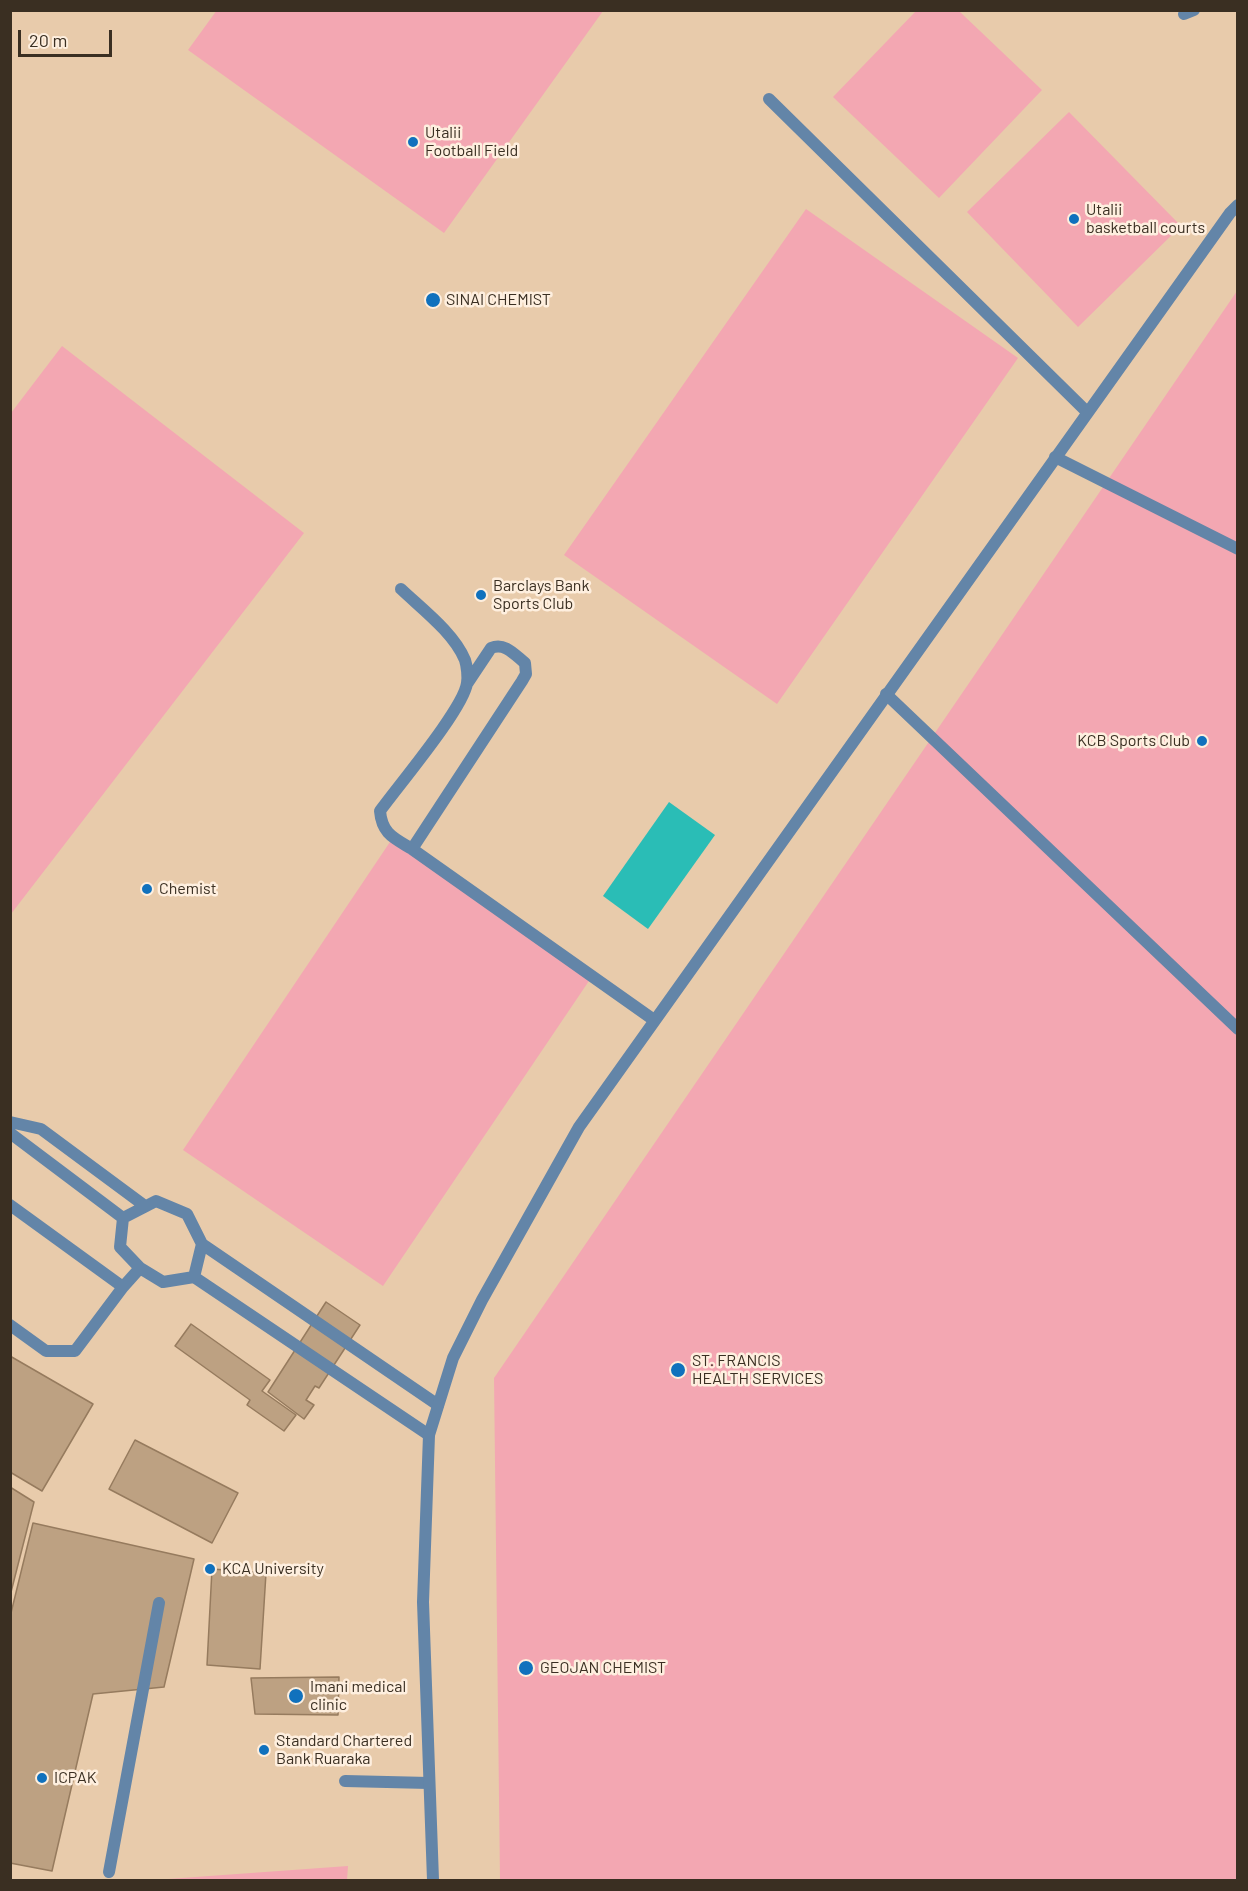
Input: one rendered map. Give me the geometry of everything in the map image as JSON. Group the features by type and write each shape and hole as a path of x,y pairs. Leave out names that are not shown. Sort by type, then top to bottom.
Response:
{"street":[{"path":"769,99 1087,412"},
{"path":"433,1881 423,1602 429,1435 453,1358 499,1269 579,1127 885,694 1230,213 1238,205"},
{"path":"1055,457 1238,549"},
{"path":"401,589 435,621 458,647 466,662 467,684"},
{"path":"412,849 526,674 525,663 504,646 496,645 491,648 467,684 456,708 380,811 381,823 389,834 654,1020"},
{"path":"885,694 1238,1029"},
{"path":"10,1122 40,1130 145,1206"},
{"path":"10,1133 123,1218"},
{"path":"123,1218 156,1201 187,1214 202,1244 438,1406"},
{"path":"10,1205 123,1287"},
{"path":"123,1218 120,1247 140,1268 163,1282 194,1276 429,1435"},
{"path":"194,1276 202,1244"},
{"path":"10,1325 46,1351 75,1351 140,1268"},
{"path":"109,1872 159,1603"},
{"path":"345,1781 429,1783"}],"shaded area":[{"name":"Utalii Football Field","path":"217,10 603,11 444,233 188,50"},
{"path":"916,11 959,11 1042,90 939,198 833,97"},
{"name":"Utalii basketball courts","path":"1069,112 1181,226 1078,327 967,212"},
{"path":"806,209 1018,358 777,704 564,555"},
{"path":"1237,291 1237,1880 500,1880 494,1378"},
{"path":"62,346 304,533 11,914 11,413"},
{"path":"394,836 595,972 383,1286 183,1150"},
{"path":"348,1866 347,1880 154,1880"}],"water":[{"path":"669,802 715,835 648,929 603,896"}],"building":[{"path":"326,1302 360,1325 319,1388 315,1386 306,1400 314,1405 304,1419 268,1392"},
{"path":"191,1324 270,1380 262,1391 296,1415 284,1431 247,1405 250,1400 175,1346"},
{"path":"10,1356 93,1404 42,1491 10,1472"},
{"path":"135,1440 238,1493 212,1543 109,1489"},
{"path":"10,1487 34,1502 10,1596"},
{"name":"ICPAK","path":"33,1523 194,1559 164,1687 93,1694 52,1871 10,1863 10,1617"},
{"path":"212,1569 266,1573 260,1669 207,1665"},
{"name":"Imani medical clinic","path":"339,1677 338,1715 255,1714 251,1678"}],"place":[{"name":"Utalii Football Field","path":"413,142"},
{"name":"Utalii basketball courts","path":"1074,219"},
{"name":"SINAI CHEMIST","path":"433,300"},
{"name":"Barclays Bank Sports Club","path":"481,595"},
{"name":"KCB Sports Club","path":"1202,741"},
{"name":"Chemist","path":"147,889"},
{"name":"ST. FRANCIS HEALTH SERVICES","path":"678,1370"},
{"name":"KCA University","path":"210,1569"},
{"name":"GEOJAN CHEMIST","path":"526,1668"},
{"name":"Imani medical clinic","path":"296,1696"},
{"name":"Standard Chartered Bank Ruaraka","path":"264,1750"},
{"name":"ICPAK","path":"42,1778"}]}
